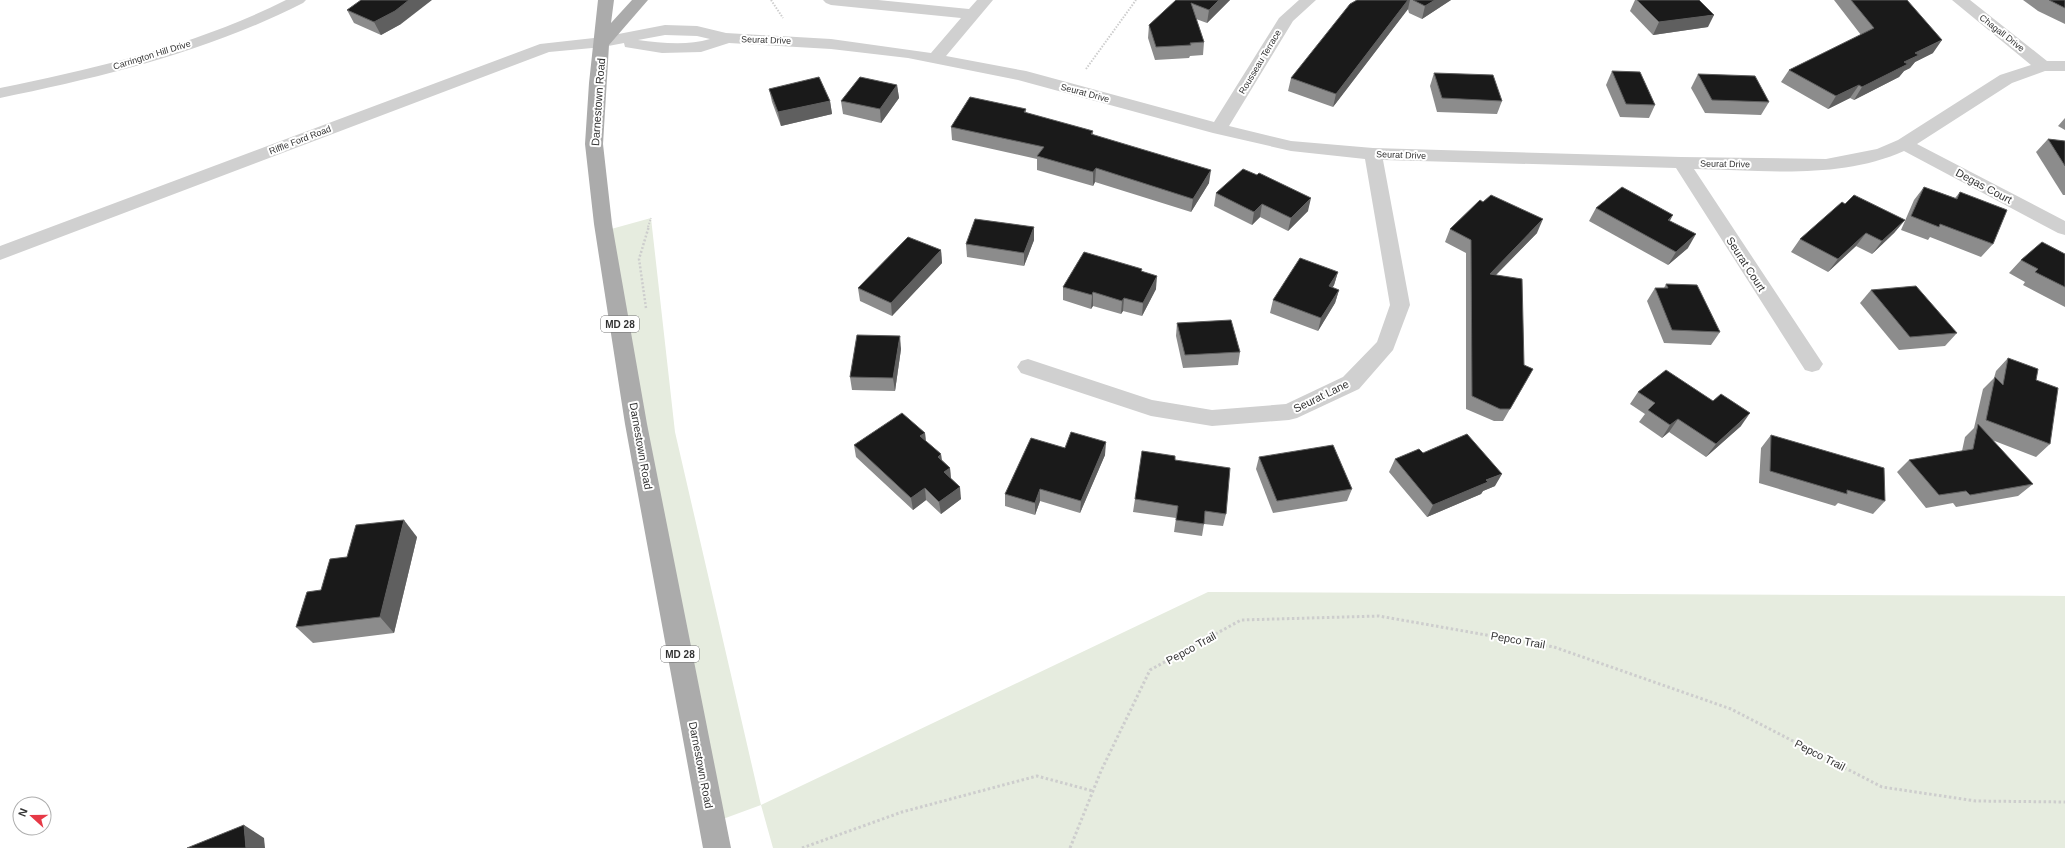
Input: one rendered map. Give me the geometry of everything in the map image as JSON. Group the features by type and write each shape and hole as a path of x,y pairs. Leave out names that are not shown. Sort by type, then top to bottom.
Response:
{"main road":[{"name":"Darnestown Road","path":"606,0 603,42 597,82 594,144 603,224 636,424 717,848"},
{"name":"Darnestown Road","path":"603,42 640,0"}],"street":[{"name":"Carrington Hill Drive","path":"0,93 90,73 170,52 273,14 298,0"},
{"path":"831,0 973,14"},
{"path":"935,58 985,0"},
{"name":"Rousseau Terrace","path":"1219,129 1287,18 1308,0"},
{"name":"Chagall Drive","path":"1960,0 2044,66"},
{"name":"Seurat Drive","path":"603,42 662,48 702,47 726,38 831,44 908,53 1020,75 1219,129 1291,146 1373,154 1681,163 1826,165 1882,154 1904,144 2006,79 2044,66 2065,66"},
{"name":"Riffle Ford Road","path":"0,253 546,47 603,42"},
{"name":"Degas Court","path":"1904,144 2065,229"},
{"name":"Seurat Lane","path":"1028,367 1151,408 1212,418 1289,412 1351,383 1386,345 1400,305 1373,154"},
{"name":"Seurat Court","path":"1681,163 1812,364"}],"path":[{"path":"1072,89 1136,0"},
{"name":"Pepco Trail","path":"1070,848 1093,791 1150,670 1241,620 1379,616 1554,647 1731,709 1882,787 1976,801 2065,802"},
{"path":"802,848 902,812 1036,776 1093,791"}],"shaded area":[{"path":"651,218 675,432 761,805 712,823 604,231"},
{"path":"1208,592 2065,596 2065,848 773,848 761,805"}],"building":[{"path":"361,0 409,0 395,11 374,22 347,10"},
{"path":"1176,0 1219,0 1209,10 1191,3 1204,42 1190,43 1191,45 1156,47 1149,25"},
{"path":"1357,0 1408,0 1336,94 1291,78 1350,4"},
{"path":"1413,0 1435,0 1425,6"},
{"path":"1637,0 1699,0 1714,15 1659,22"},
{"path":"1851,0 1907,0 1942,40 1915,53 1919,55 1904,62 1908,64 1862,87 1859,85 1836,96 1789,70 1874,28"},
{"path":"2049,0 2065,0 2065,8"},
{"path":"1612,71 1640,72 1655,105 1626,104"},
{"path":"1434,73 1493,75 1502,101 1442,98"},
{"path":"1698,74 1755,76 1769,102 1712,100"},
{"path":"819,77 830,101 778,112 769,89"},
{"path":"860,77 897,85 880,109 841,101"},
{"path":"970,97 1026,109 1024,112 1093,131 1091,134 1211,170 1193,199 1096,168 1093,172 1037,156 1044,147 951,127"},
{"path":"2048,139 2065,141 2065,166"},
{"path":"1243,169 1257,175 1259,173 1311,198 1291,218 1262,204 1254,212 1216,193"},
{"path":"1622,187 1673,215 1668,220 1696,234 1676,252 1596,208"},
{"path":"1924,187 1957,199 1960,192 2007,210 1993,244 1940,224 1939,227 1911,216"},
{"path":"1491,195 1543,219 1490,274 1522,279 1524,365 1533,369 1510,409 1500,409 1472,396 1471,240 1450,229 1480,200 1483,202"},
{"path":"1854,195 1905,220 1882,241 1866,233 1838,259 1800,239 1842,202 1845,204"},
{"path":"975,219 1034,227 1024,253 966,244"},
{"path":"908,237 941,250 891,303 858,288"},
{"path":"2042,242 2065,254 2065,287 2035,272 2038,269 2021,260"},
{"path":"1084,252 1142,269 1141,271 1157,276 1143,303 1124,298 1122,301 1093,292 1092,295 1063,287"},
{"path":"1300,258 1338,272 1329,286 1339,290 1321,318 1273,300"},
{"path":"1666,284 1697,285 1720,332 1672,330 1655,288 1668,288"},
{"path":"1916,286 1957,333 1910,337 1871,290"},
{"path":"1231,320 1240,352 1185,355 1177,323"},
{"path":"857,335 900,336 893,378 850,377"},
{"path":"2008,358 2038,369 2036,380 2058,388 2050,444 1986,420 1995,377 2003,385"},
{"path":"1666,370 1713,401 1721,394 1750,413 1716,444 1678,419 1670,425 1648,410 1655,403 1638,392"},
{"path":"902,413 925,433 920,436 941,454 938,457 950,468 944,472 960,487 939,502 925,488 911,498 854,445"},
{"path":"1978,424 2033,484 1970,495 1966,491 1939,495 1909,460 1973,449"},
{"path":"1071,432 1106,442 1081,501 1040,489 1035,503 1005,494 1031,438 1065,448"},
{"path":"1467,434 1502,474 1486,480 1488,482 1433,505 1395,459 1419,449 1423,453"},
{"path":"1771,435 1884,468 1885,501 1847,490 1847,494 1770,471"},
{"path":"1333,445 1352,489 1277,501 1259,457"},
{"path":"1142,451 1175,456 1175,460 1230,468 1226,514 1205,511 1204,524 1176,520 1178,506 1135,499"},
{"path":"404,520 380,617 296,627 307,592 321,590 330,559 347,557 356,525"},
{"path":"244,825 246,848 187,848"}]}
